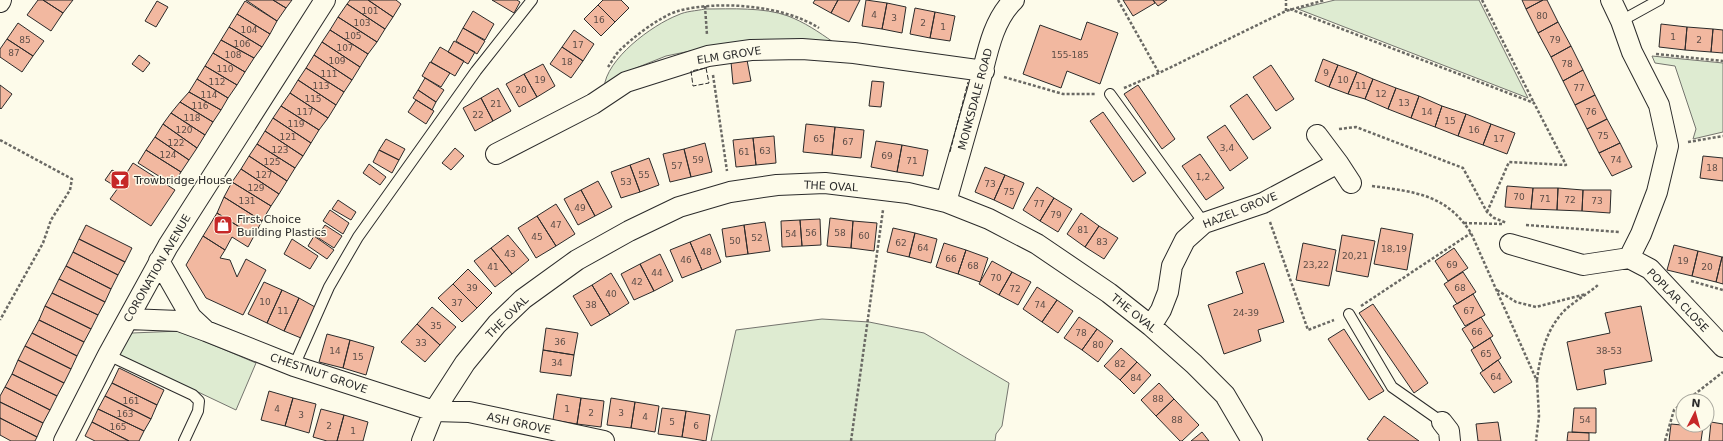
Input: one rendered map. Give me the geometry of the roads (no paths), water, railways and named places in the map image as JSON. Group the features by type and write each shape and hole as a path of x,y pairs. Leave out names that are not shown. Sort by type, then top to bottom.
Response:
{"street":[{"name":"CORONATION AVENUE","path":"64,441 108,355 159,261 325,0"},
{"name":"MONKSDALE ROAD","path":"946,202 984,71 991,40 1002,16 1014,0"},
{"path":"1510,244 1583,265 1629,258 1641,234 1657,192 1668,146 1659,105 1632,52 1621,21 1611,0"},
{"name":"ELM GROVE","path":"496,154 593,104 626,82 708,56 751,50 802,49 854,53 984,71"},
{"path":"1317,135 1351,183"},
{"name":"HAZEL GROVE","path":"1151,326 1161,310 1168,292 1172,266 1185,240 1204,223 1263,203 1338,164"},
{"name":"THE OVAL","path":"422,441 434,411 465,363 497,324 523,299 577,260 629,231 679,207 730,192 777,185 825,183 908,193 946,202 989,219 1037,244 1109,293 1151,326 1194,364 1225,395 1252,441"},
{"name":"POPLAR CLOSE","path":"1629,258 1650,269 1723,347"},
{"name":"CHESTNUT GROVE","path":"159,261 191,317 206,331"},
{"name":"CHESTNUT GROVE","path":"128,319 179,321 294,366 434,411"},
{"name":"ASH GROVE","path":"434,411 469,412 604,441"},
{"path":"1442,422 1449,431 1450,441"}],"lane":[{"path":"294,366 329,287 358,237 476,71 532,0"},
{"path":"1621,21 1659,0"},
{"path":"1110,94 1204,223"},
{"path":"1349,314 1392,387 1442,422"},
{"path":"108,355 193,395 199,401 198,411 184,441"}],"place":[{"name":"Trowbridge House","path":"120,180"},
{"name":"First Choice Building Plastics","path":"223,225"}]}
